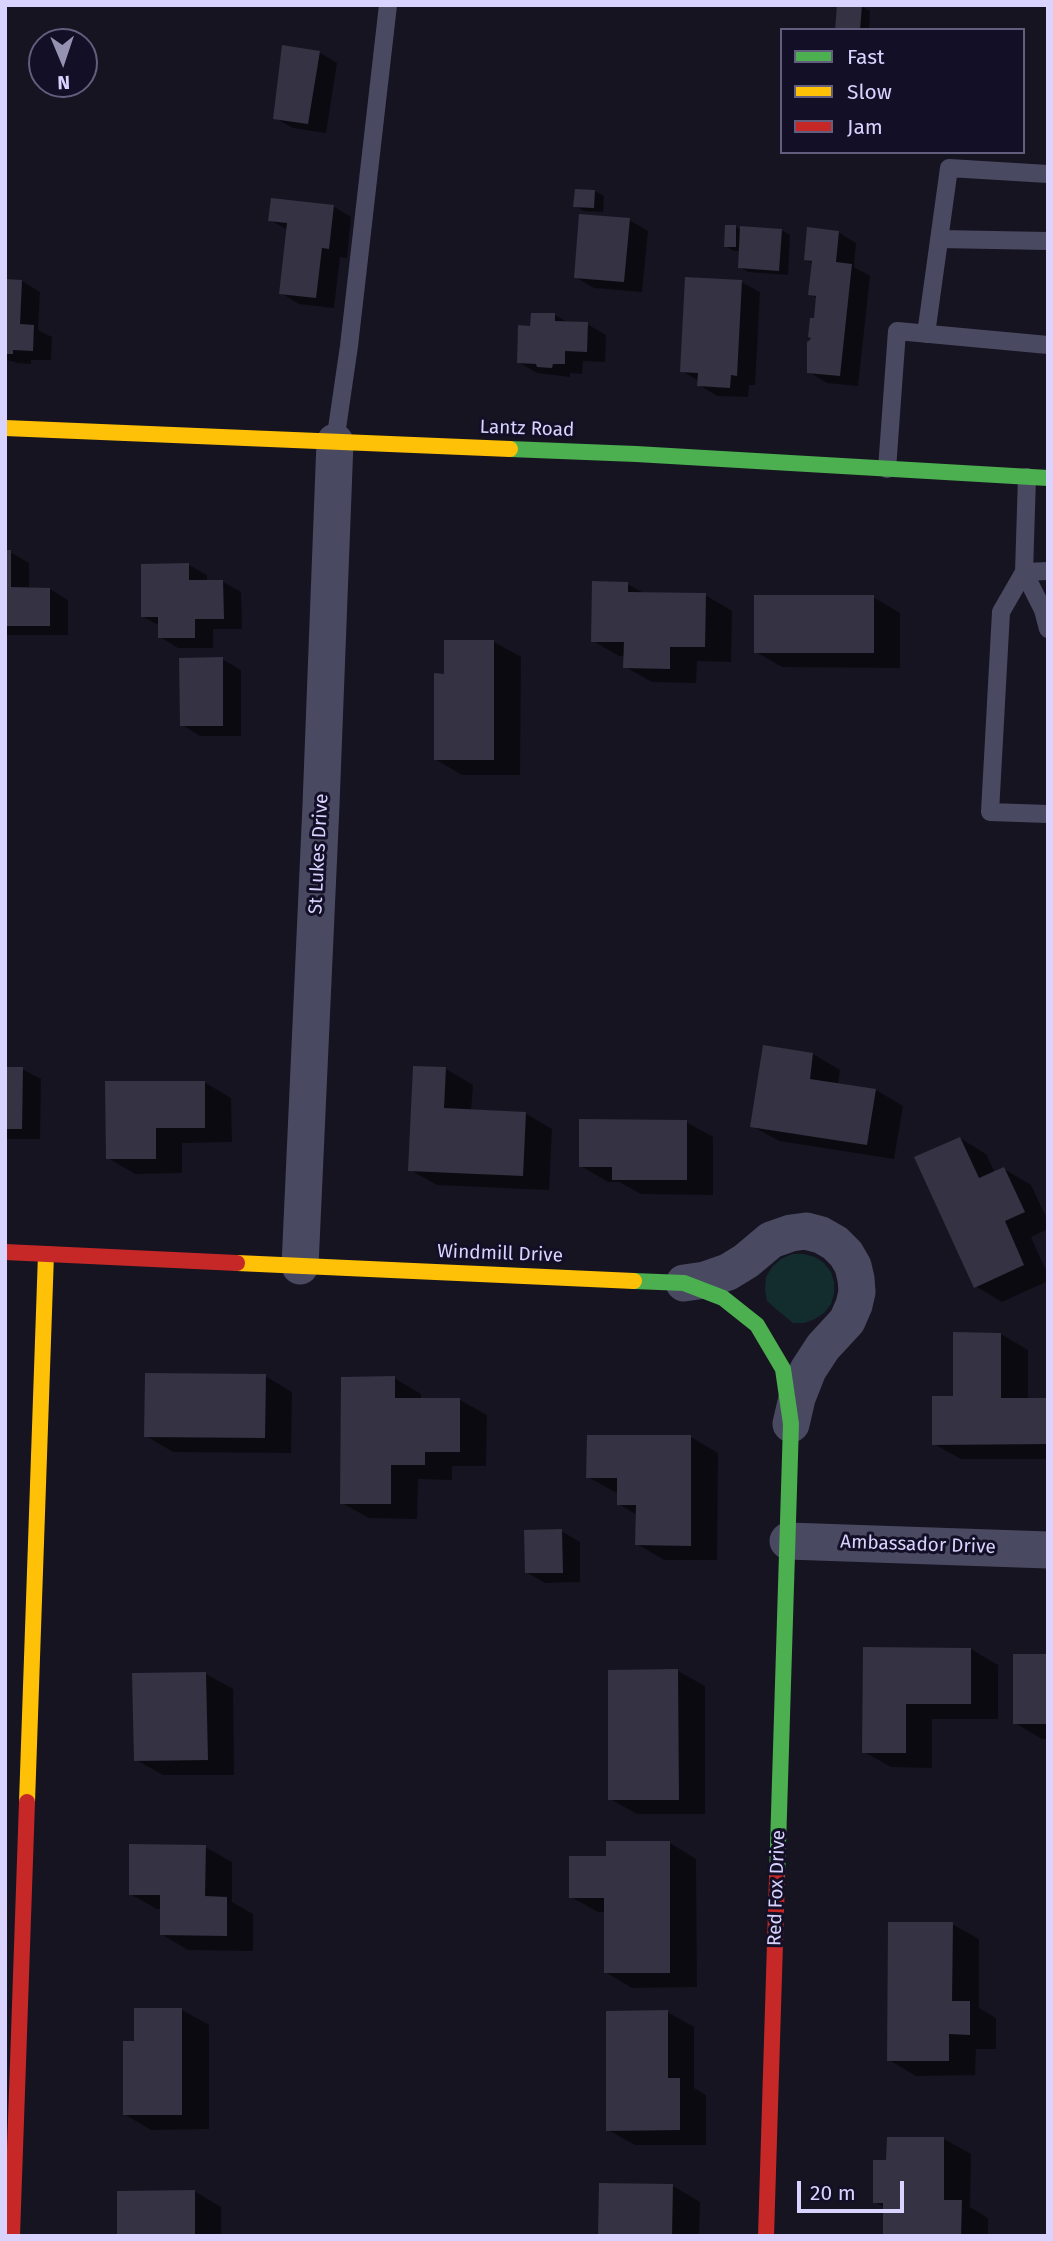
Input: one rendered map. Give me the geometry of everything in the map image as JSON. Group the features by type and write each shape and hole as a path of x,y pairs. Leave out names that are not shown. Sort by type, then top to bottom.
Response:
{"street":[{"name":"Lantz Road","path":"5,428 649,455 1048,478"},
{"name":"St Lukes Drive","path":"300,1266 335,442"},
{"path":"684,1283 705,1280 727,1272 746,1261 771,1240 791,1233 806,1231 821,1235 835,1243 846,1254 856,1279 855,1305 847,1321 823,1347 808,1370 791,1424"},
{"name":"Windmill Drive","path":"5,1252 684,1283 723,1298 757,1325 783,1369 791,1424 788,1541"},
{"path":"12,2236 46,1254"},
{"name":"Ambassador Drive","path":"788,1541 1048,1549"},
{"name":"Red Fox Drive","path":"766,2236 788,1541"}],"lane":[{"path":"335,442 349,346 388,5"},
{"path":"926,334 949,168 1048,174"},
{"path":"939,239 1048,241"},
{"path":"887,469 897,331 1048,345"},
{"path":"1027,477 1024,572 1001,612 990,812 1048,814"},
{"path":"1024,572 1048,571"},
{"path":"1024,572 1043,610 1048,629"}],"green space":[{"path":"792,1254 815,1257 824,1263 834,1282 831,1304 824,1313 804,1323 793,1323 776,1309 767,1301 765,1290 766,1277 772,1267"}],"building":[{"path":"837,5 862,5 860,28 835,28"},
{"path":"282,45 320,51 308,124 273,119"},
{"path":"575,189 595,190 594,208 573,207"},
{"path":"271,198 334,205 329,249 322,248 316,298 279,294 287,223 268,221"},
{"path":"579,214 630,218 624,282 574,278"},
{"path":"725,225 736,225 736,247 724,247"},
{"path":"740,226 782,229 779,271 738,268"},
{"path":"807,227 839,231 836,262 852,264 840,376 807,373 807,342 811,338 808,337 810,318 814,318 816,296 808,295 812,261 804,260"},
{"path":"685,277 742,280 737,376 731,375 730,388 697,386 698,373 680,372"},
{"path":"5,279 22,280 20,324 34,325 33,351 13,350 13,354 5,354"},
{"path":"531,313 555,313 555,321 588,322 587,352 565,351 565,364 553,364 552,368 517,363 518,325 530,326"},
{"path":"5,550 11,550 11,587 50,588 50,626 5,626"},
{"path":"189,563 189,580 223,580 224,619 195,619 195,638 158,638 158,617 141,617 141,564"},
{"path":"592,581 628,582 628,592 706,593 705,647 670,647 670,669 623,668 624,642 591,642"},
{"path":"754,595 874,595 874,653 754,653"},
{"path":"444,640 494,640 494,760 434,760 434,673 444,674"},
{"path":"223,657 223,726 180,726 179,658"},
{"path":"763,1045 813,1053 810,1079 876,1089 867,1145 750,1127"},
{"path":"413,1066 446,1067 444,1108 526,1112 523,1176 408,1171"},
{"path":"5,1067 23,1067 22,1129 5,1129"},
{"path":"105,1081 205,1081 205,1128 156,1128 156,1159 106,1159"},
{"path":"579,1119 687,1120 687,1180 612,1180 612,1167 579,1167"},
{"path":"960,1137 979,1178 1004,1167 1025,1212 1005,1221 1024,1265 974,1288 914,1157"},
{"path":"953,1332 1001,1333 1001,1398 1047,1398 1047,1444 932,1445 932,1396 953,1396"},
{"path":"145,1373 266,1374 265,1438 144,1437"},
{"path":"395,1376 395,1398 460,1398 460,1452 425,1452 425,1465 391,1465 391,1504 340,1504 341,1377"},
{"path":"587,1435 691,1435 691,1546 635,1545 636,1505 617,1505 617,1478 586,1478"},
{"path":"562,1529 563,1573 525,1573 524,1530"},
{"path":"863,1647 971,1648 971,1704 906,1704 906,1753 862,1753"},
{"path":"1013,1654 1048,1654 1048,1724 1013,1724"},
{"path":"678,1669 679,1800 608,1800 608,1670"},
{"path":"206,1672 208,1760 134,1761 132,1673"},
{"path":"606,1841 670,1841 670,1973 604,1973 604,1898 569,1898 569,1856 606,1856"},
{"path":"129,1844 206,1845 205,1896 227,1897 227,1936 160,1935 160,1895 129,1895"},
{"path":"888,1922 953,1922 952,2001 970,2001 970,2035 949,2034 949,2061 887,2061"},
{"path":"134,2008 182,2008 182,2115 123,2115 123,2041 134,2041"},
{"path":"668,2010 668,2078 680,2078 680,2130 606,2131 606,2011"},
{"path":"887,2137 944,2137 944,2200 962,2200 961,2236 883,2236 883,2203 873,2203 873,2160 886,2160"},
{"path":"599,2183 673,2184 672,2236 598,2236"},
{"path":"195,2190 195,2236 117,2236 117,2191"}],"traffic: fast":[{"path":"510,449 1048,478"},
{"path":"634,1281 684,1283 723,1298 757,1325 783,1369 791,1424 777,1878"}],"traffic: slow":[{"path":"5,428 510,449"},
{"path":"27,1802 46,1254"},
{"path":"237,1263 634,1281"}],"traffic: jam":[{"path":"5,1252 237,1263"},
{"path":"12,2236 27,1802"},
{"path":"766,2236 777,1878"}]}
